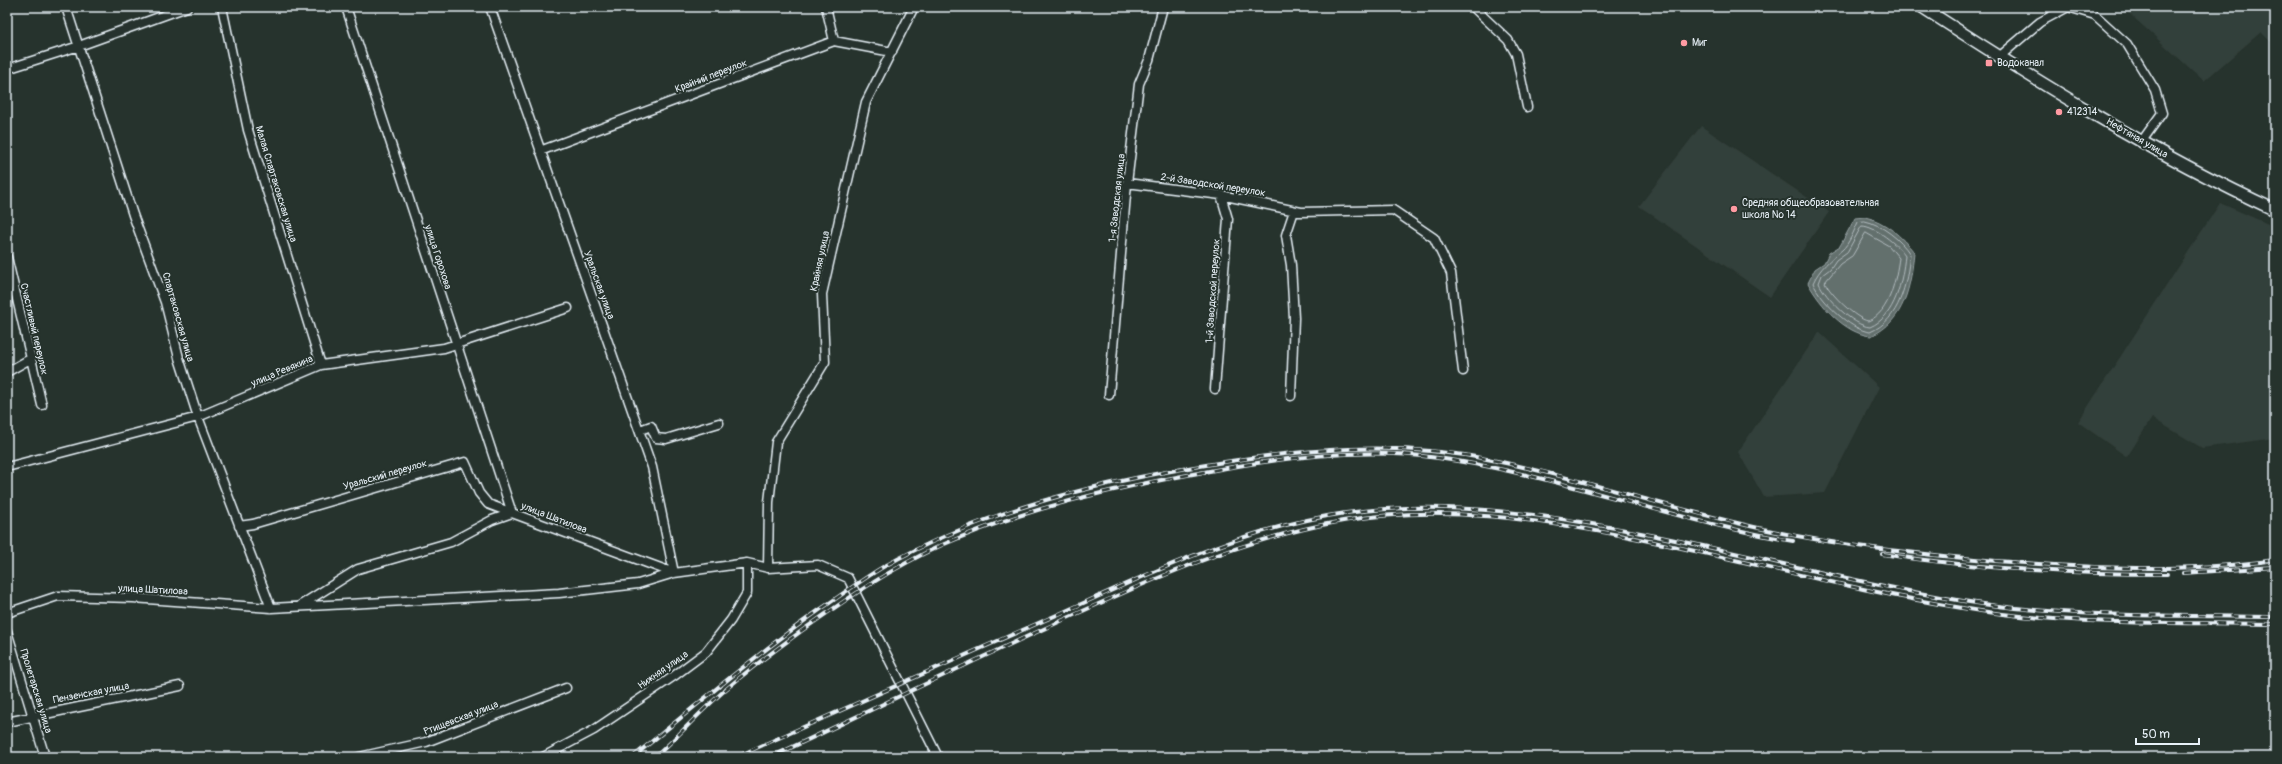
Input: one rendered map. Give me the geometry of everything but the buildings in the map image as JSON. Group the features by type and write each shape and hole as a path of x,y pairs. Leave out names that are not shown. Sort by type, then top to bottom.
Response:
{"main road":[{"name":"Нефтяная улица","path":"1922,7 2031,78 2200,174 2274,209"}],"street":[{"name":"Спартаковская улица","path":"66,7 133,215 165,302 179,358 198,417 271,608"},
{"path":"7,69 79,46 187,7"},
{"name":"Малая Спартаковская улица","path":"222,7 248,130 321,365"},
{"name":"улица Горохова","path":"346,7 512,513"},
{"name":"Уральская улица","path":"490,7 640,430 652,467 674,573"},
{"path":"826,7 834,41 892,52"},
{"name":"Крайняя улица","path":"768,568 770,502 776,442 825,362 822,294 866,102 914,7"},
{"name":"1-я Заводская улица","path":"1109,395 1127,183 1139,84 1149,60 1163,7"},
{"path":"1473,7 1508,40 1516,54 1527,107"},
{"path":"1999,57 2040,22 2068,8 2095,15 2127,44 2155,90 2162,113 2142,141"},
{"name":"Крайний переулок","path":"540,151 834,41"},
{"name":"2-й Заводской переулок","path":"1127,183 1221,195 1294,211 1323,212 1393,210 1434,238 1451,273 1463,371"},
{"name":"1-й Заводской переулок","path":"1215,389 1228,219 1221,195"},
{"path":"1291,396 1294,318 1291,265 1286,235 1294,211"},
{"name":"Счастливый переулок","path":"7,256 42,405"},
{"name":"улица Ревякина","path":"7,467 198,417 321,365 444,348 568,308"},
{"path":"7,372 30,359"},
{"path":"640,430 651,426 656,438 666,439 719,423"},
{"name":"Уральский переулок","path":"240,526 253,524 465,462 479,493 488,504 512,513"},
{"name":"улица Шатилова","path":"300,606 358,569 451,542 492,520 512,513 674,573"},
{"path":"747,563 768,568 818,565 848,578 938,757"},
{"name":"улица Шатилова","path":"7,613 58,596 133,598 271,608 559,592 638,584 674,573 747,563"},
{"name":"Нижняя улица","path":"543,757 594,730 674,676 706,652 731,620 747,592 747,563"},
{"name":"Пролетарская улица","path":"7,631 34,715 45,757"},
{"name":"Пензенская улица","path":"7,722 34,715 180,686"},
{"name":"Ртищевская улица","path":"359,757 426,742 566,688"}],"shaded area":[{"path":"2122,7 2275,7 2275,46 2261,32 2204,81"},
{"name":"Средняя общеобразовательная школа № 14","path":"1701,126 1829,212 1770,297 1639,206"},
{"path":"2220,203 2275,227 2275,438 2202,448 2152,418 2127,457 2078,422"},
{"path":"1819,332 1879,387 1825,493 1764,497 1738,452"}],"water":[{"path":"1865,217 1879,222 1892,230 1914,252 1908,289 1899,312 1892,321 1871,336 1852,330 1834,317 1819,300 1808,283 1815,269 1824,263 1829,253 1840,246 1855,218"}],"railway":[{"path":"633,757 724,682 794,628 875,572 921,547 999,515 1081,490 1164,472 1242,459 1314,451 1349,449 1421,450 1456,454 1526,468 1729,521 1792,535 1879,549 1996,561 2101,567 2171,568 2206,567 2275,560"},
{"path":"655,757 721,693 756,664 834,608 887,574 923,554 974,532 1038,510 1104,492 1170,478 1262,462 1320,456 1350,454 1409,455 1438,458 1528,475 1704,522 1793,541"},
{"path":"736,757 1199,553 1271,529 1308,520 1346,513 1385,509 1424,508 1502,511 1579,522 1695,544 1886,587 1963,601 2002,606 2119,615 2275,617"},
{"path":"771,757 978,659 1120,594 1192,564 1266,539 1304,529 1343,521 1380,516 1455,514 1529,520 1639,539 1921,601 2001,614 2040,618 2118,622 2275,624"},
{"path":"1882,554 2024,570 2167,574"},
{"path":"2183,573 2275,567"}],"place":[{"name":"Миг","path":"1684,43"},
{"name":"Водоканал","path":"1989,63"},
{"name":"412314","path":"2059,112"},
{"name":"Средняя общеобразовательная школа № 14","path":"1734,209"}]}
